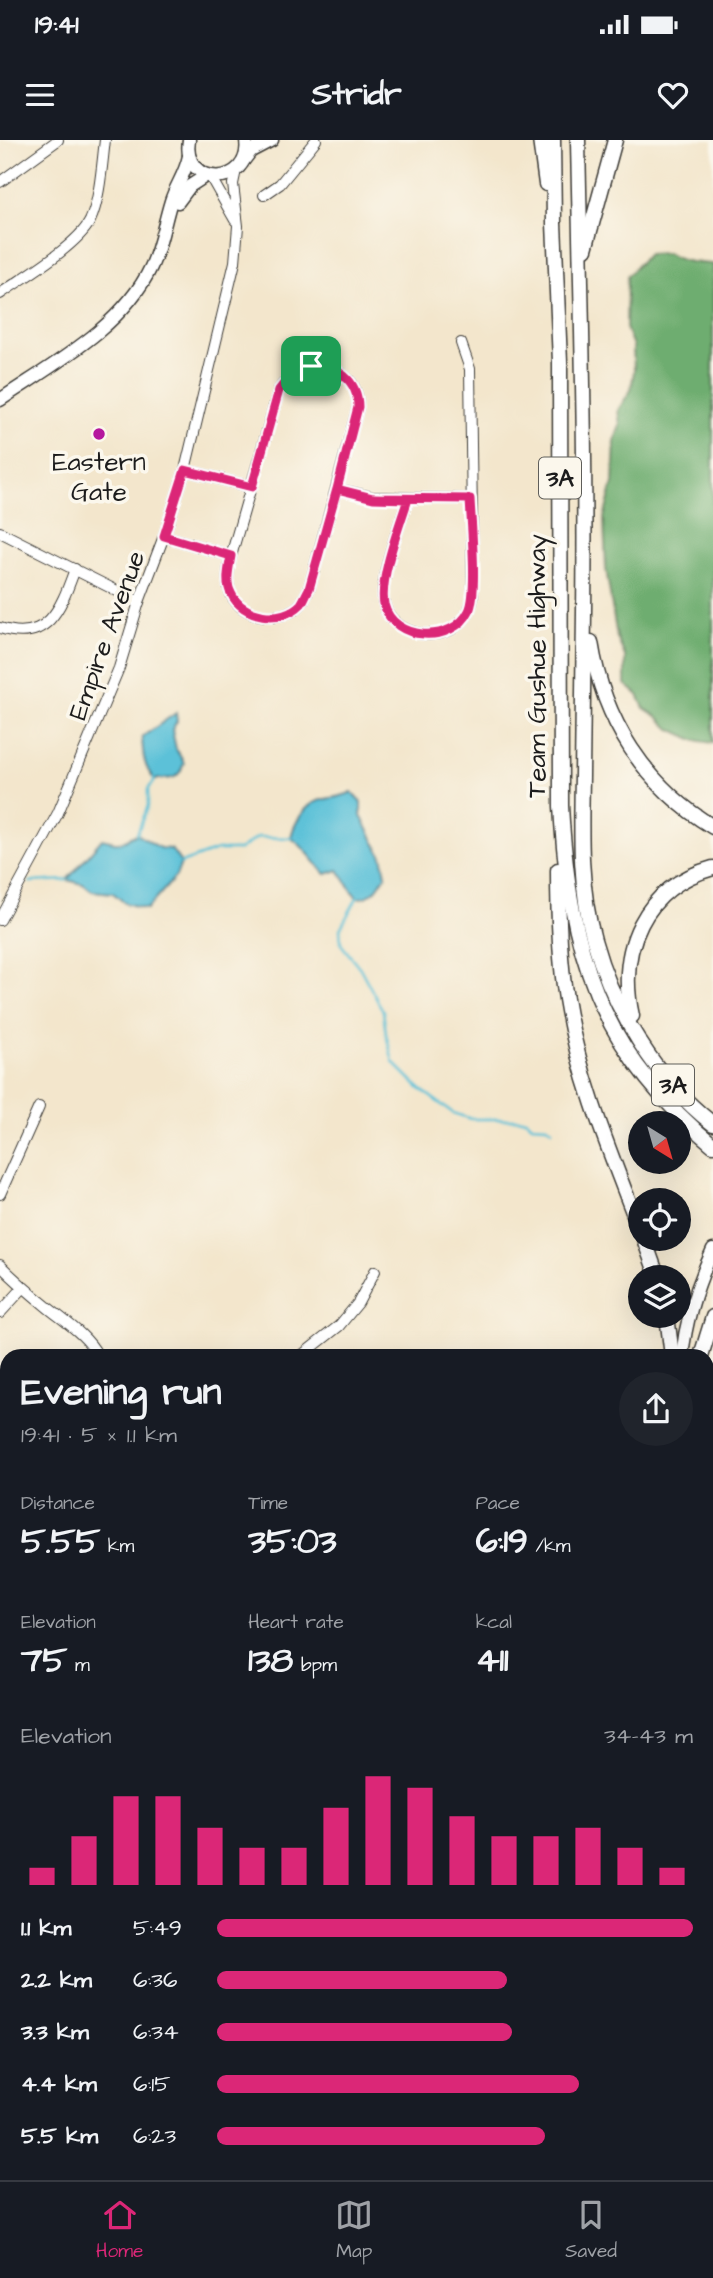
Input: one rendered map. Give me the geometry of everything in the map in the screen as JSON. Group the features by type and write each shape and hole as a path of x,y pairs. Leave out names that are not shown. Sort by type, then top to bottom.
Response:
{"highway":[{"path":"540,140 554,223"},
{"name":"Team Gushue Highway","path":"553,140 560,362 561,806 564,857 582,956 604,1010 633,1062 649,1083 669,1106 713,1145"},
{"name":"Team Gushue Highway","path":"578,140 584,601 581,839 583,875 594,939 615,995 640,1040 677,1090 713,1124"},
{"path":"581,268 615,140"},
{"path":"584,601 593,659 602,690 624,738 644,768 669,794 713,827"},
{"path":"561,806 558,842 559,915 566,999 596,1113 628,1198"},
{"path":"640,1040 632,1018 627,981 630,950 636,934 654,904 667,892 699,872 713,869"},
{"path":"704,1349 713,1317"},
{"path":"668,1328 671,1349"}],"main road":[{"path":"0,400 90,338 127,306 152,265 171,202 184,175 189,156 189,140"},
{"path":"240,165 246,153 246,140"},
{"path":"189,156 197,169 209,175 222,176 240,165 251,151 272,140"},
{"path":"169,214 190,186 209,175"},
{"path":"683,1349 691,1310 703,1270 713,1250"}],"street":[{"path":"0,182 58,140"},
{"path":"0,294 73,242 86,227 94,208 105,140"},
{"path":"264,195 280,184 316,140"},
{"name":"Empire Avenue","path":"0,920 58,813 92,737 119,668 185,470 234,262 238,226 233,184 240,165"},
{"path":"209,175 223,195 238,226"},
{"path":"408,499 388,564 383,592 384,604 396,623 419,634 452,630 469,612 473,594 470,369 461,343"},
{"path":"321,365 339,370 354,386 358,396 358,407 337,489 309,589 302,603 290,612 264,616 253,613 236,602 229,592 227,580 231,556 279,390 290,376 301,369 321,365"},
{"path":"185,470 252,487"},
{"path":"337,489 373,498 470,499"},
{"path":"0,532 139,602"},
{"path":"164,536 231,556"},
{"path":"0,628 15,633 33,630 47,623 61,607 75,569"},
{"path":"0,1194 39,1107"},
{"path":"0,1265 23,1288 81,1335 92,1349"},
{"path":"310,1349 339,1326 358,1303 375,1271"},
{"path":"0,1313 23,1288"}],"green space":[{"path":"667,253 683,260 713,264 713,743 694,740 670,729 644,708 638,695 625,684 625,656 617,638 606,569 604,518 613,483 615,440 620,425 618,410 631,390 634,371 633,346 626,328 627,276 648,254"}],"water":[{"path":"176,713 177,721 172,730 176,749 184,763 173,778 154,779 143,754 142,737"},
{"path":"352,792 361,802 361,816 382,856 386,874 378,887 363,898 357,898 338,870 326,874 291,838 297,822 313,803"},
{"path":"137,834 160,848 171,849 181,863 176,876 147,909 125,903 113,893 92,891 83,884 67,880 102,839 119,843"}],"waterway":[{"path":"137,834 148,806 148,789 154,779"},
{"path":"181,863 217,850 239,850 258,837 291,838"},
{"path":"30,882 67,880"},
{"path":"357,898 340,929 341,944 360,968 383,1011 393,1062 420,1089 453,1113 471,1119 526,1119 532,1125 547,1126 552,1130"}],"place":[{"name":"Eastern Gate","path":"99,434"}],"route":[{"path":"311,366 290,376 279,390 252,487 185,470 164,536 231,556 227,580 229,592 236,602 253,613 275,616 290,612 302,603 309,589 337,489 373,498 470,499 472,603 461,623 452,630 419,634 407,630 389,615 383,592 388,564 408,499 373,498 337,489 358,407 358,396 354,386 339,370 321,365 311,366"}]}
